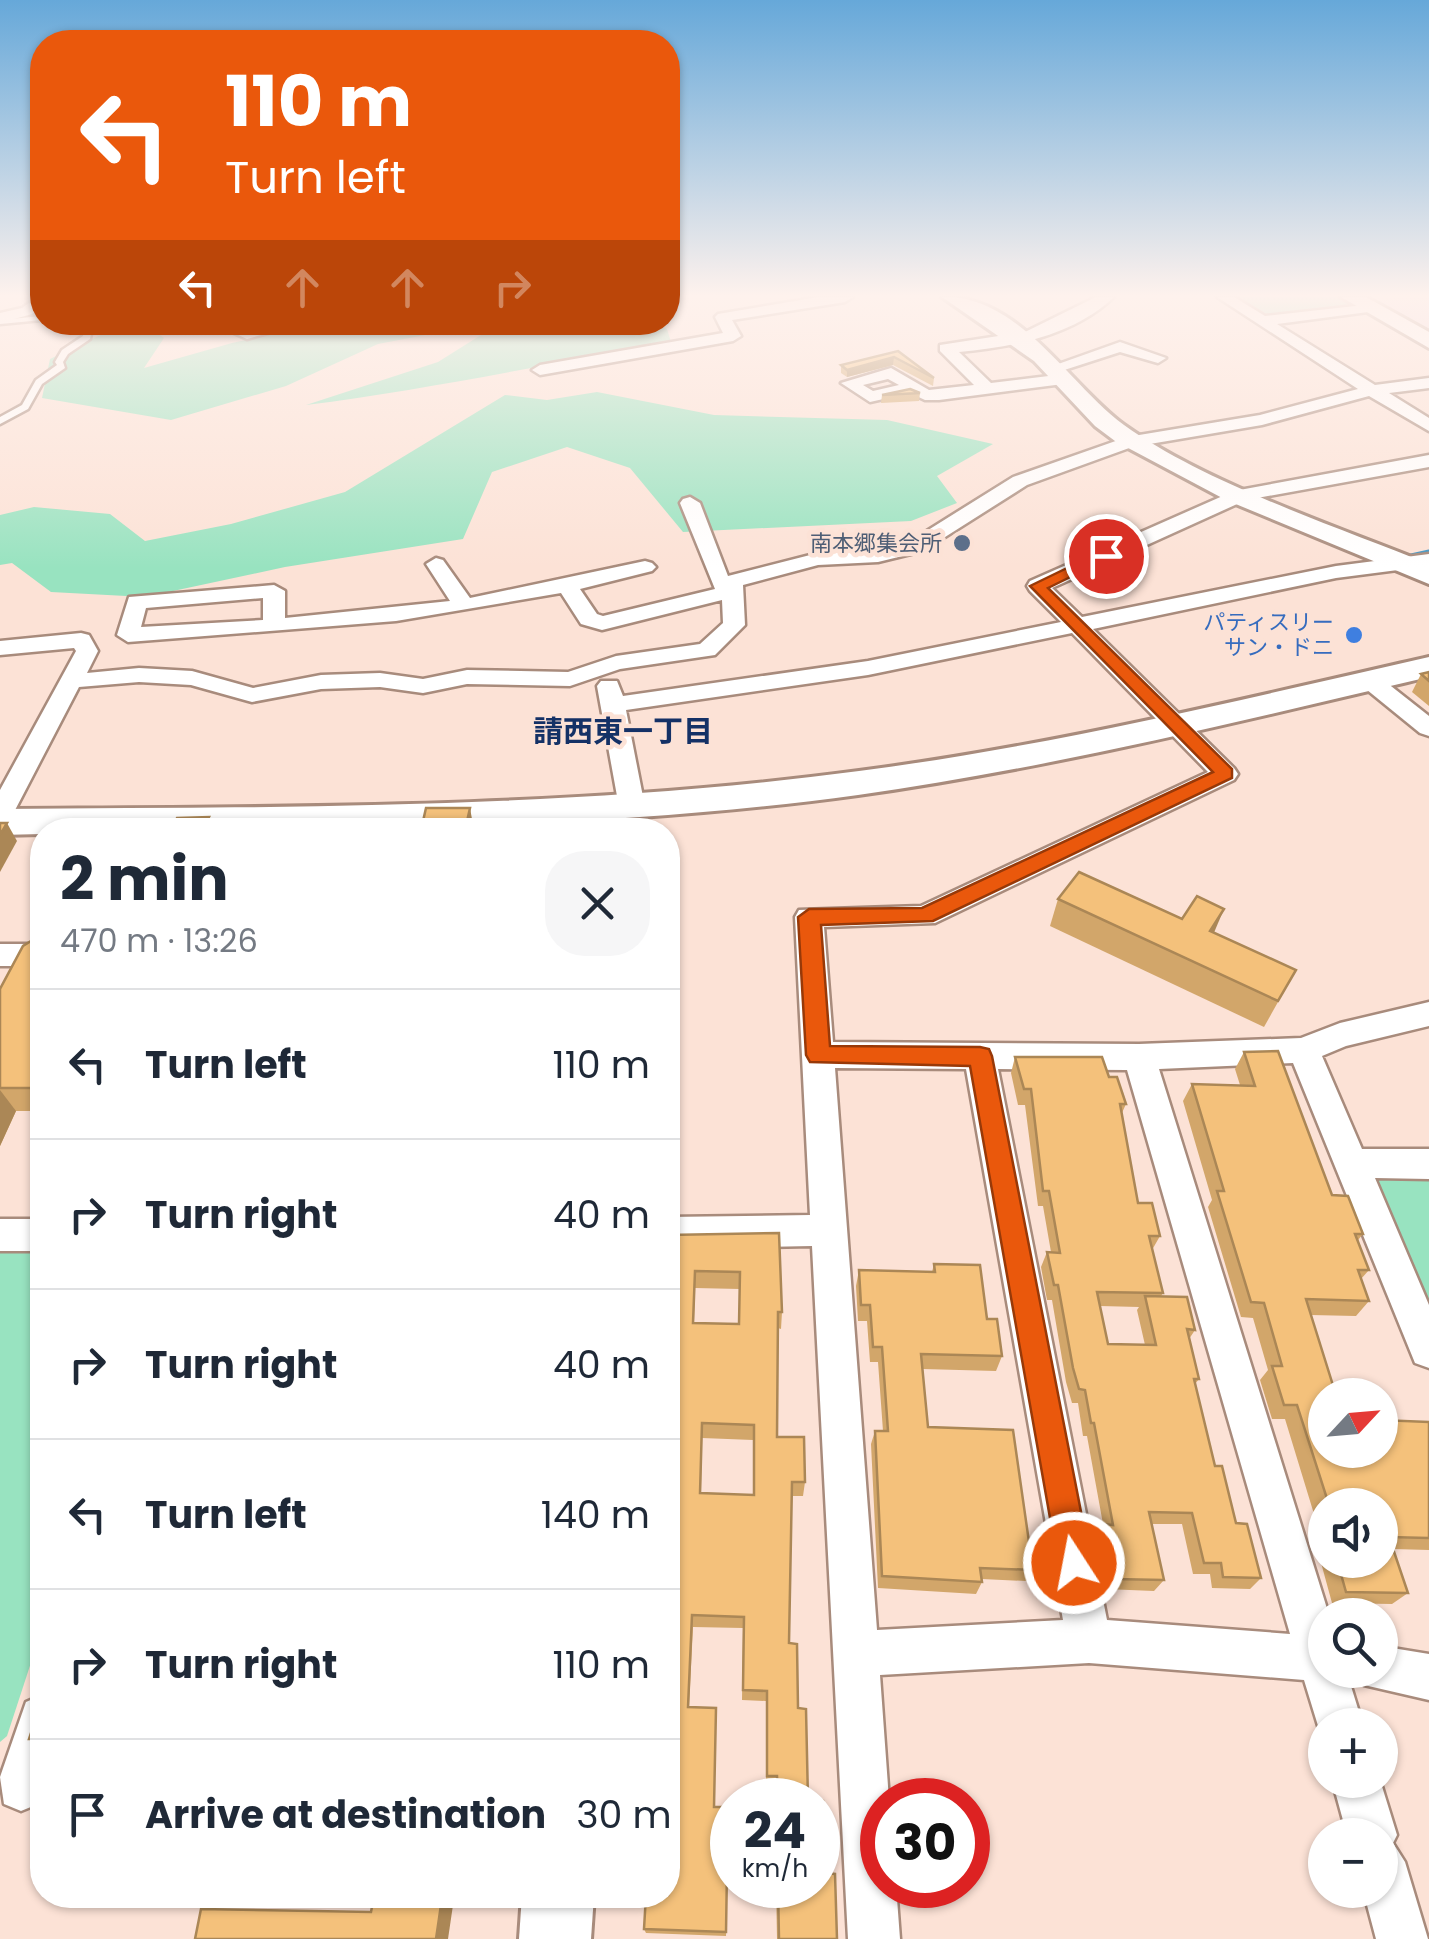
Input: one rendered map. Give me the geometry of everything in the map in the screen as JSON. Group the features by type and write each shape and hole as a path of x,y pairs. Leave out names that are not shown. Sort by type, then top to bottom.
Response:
{"street":[{"path":"910,388 926,395 994,387"},
{"path":"1072,387 1088,408 1135,442 1241,495 1378,554 1421,567"},
{"path":"1368,387 1429,426"},
{"path":"567,585 589,620 602,623 799,563 878,556 916,547 1020,480 1135,442 1262,420 1392,387"},
{"path":"874,1939 809,917 925,916 1226,774 1038,586 1241,495 1429,461"},
{"path":"73,681 139,675 192,678 252,695 321,682 380,680 423,686 466,677 570,679 606,668 707,650 734,625 726,588 690,503"},
{"path":"1336,572 1378,554 1429,544"},
{"path":"436,564 464,604"},
{"path":"274,626 274,591 137,602 128,636 274,626 464,604 645,567"},
{"path":"612,705 868,668 1336,572 1421,567"},
{"path":"0,648 81,640 86,650 0,818 30,819"},
{"path":"637,818 895,778 1178,724 1429,667"},
{"path":"606,668 631,818"},
{"path":"1369,680 1429,728"},
{"path":"0,955 30,955"},
{"path":"818,1055 1139,1057 1304,1050 1340,1035 1429,1014"},
{"path":"1304,1050 1429,1350"},
{"path":"980,1056 1089,1641"},
{"path":"1139,1057 1308,1610"},
{"path":"1351,1163 1429,1164"},
{"path":"680,1233 830,1230"},
{"path":"0,1235 30,1234"},
{"path":"857,1654 1089,1641 1308,1658"},
{"path":"1398,1672 1429,1677"},
{"path":"21,1787 30,1757"},
{"path":"555,1939 557,1908"},
{"path":"1393,1908 1402,1939"}],"lane":[{"path":"0,421 25,406 35,387"}],"green space":[{"path":"44,387 281,387 171,420 42,398"},
{"path":"360,387 420,387 306,405"},
{"path":"597,392 714,415 887,420 993,444 937,476 957,503 911,521 683,532 630,468 567,447 492,472 463,539 285,567 145,597 51,592 12,563 0,565 0,515 34,507 110,514 145,541 231,524 345,492 505,395 547,400"},
{"path":"1351,1163 1429,1166 1429,1350"},
{"path":"0,1251 30,1251 30,1666 7,1736 0,1742"}],"building":[{"path":"910,389 920,393 882,395"},
{"path":"426,808 470,808 468,818 424,818"},
{"path":"1079,872 1182,919 1197,896 1224,909 1210,931 1296,970 1278,1001 1058,899"},
{"path":"30,942 30,1088 0,1088 0,989 23,946"},
{"path":"1278,1051 1332,1195 1348,1196 1363,1234 1355,1234 1369,1270 1358,1270 1369,1301 1306,1299 1331,1378 1308,1378 1308,1439 1297,1405 1284,1405 1272,1366 1282,1366 1264,1303 1251,1302 1217,1191 1224,1191 1192,1084 1255,1086 1244,1052"},
{"path":"1015,1057 1102,1057 1109,1077 1117,1077 1126,1104 1120,1104 1138,1203 1152,1203 1160,1236 1149,1236 1163,1293 1097,1292 1108,1344 1156,1345 1145,1296 1187,1297 1195,1330 1187,1329 1199,1379 1194,1379 1215,1466 1222,1466 1236,1523 1247,1524 1261,1578 1223,1577 1221,1563 1204,1563 1192,1513 1149,1512 1164,1580 1113,1579 1102,1524 1113,1525 1094,1423 1085,1390 1079,1389 1058,1285 1054,1285 1047,1252 1060,1253 1049,1191 1043,1191 1031,1089 1024,1089"},
{"path":"779,1233 782,1312 778,1312 777,1437 804,1437 805,1482 792,1482 789,1643 797,1644 798,1708 806,1709 808,1778 767,1776 767,1691 743,1690 744,1617 692,1615 688,1707 716,1708 715,1778 710,1778 710,1908 726,1908 726,1932 644,1929 645,1908 680,1908 680,1235","holes":["695,1271 740,1272 739,1324 693,1323","702,1423 754,1425 754,1495 700,1493"]},
{"path":"934,1264 980,1265 987,1319 997,1319 1002,1356 921,1354 928,1427 1013,1430 1033,1570 980,1568 982,1582 882,1576 875,1431 888,1431 882,1347 873,1347 870,1305 861,1305 859,1270 935,1272"},
{"path":"1398,1421 1429,1422 1429,1538 1398,1537 1398,1488 1324,1488 1317,1468 1398,1468"},
{"path":"1398,1564 1408,1593 1346,1592 1342,1578 1398,1578"},
{"path":"372,1908 441,1908 436,1939 195,1939 201,1909 371,1912"},
{"path":"778,1908 836,1908 837,1939 779,1939"}],"waterway":[{"path":"1402,558 1429,552"}],"place":[{"name":"南本郷集会所","path":"962,543"},
{"name":"パティスリー サン・ドニ","path":"1354,635"}],"district":[{"name":"請西東一丁目","path":"623,732"}],"route":[{"path":"1074,1563 980,1056 818,1055 809,917 925,916 1226,774 1038,586 1106,556"}]}
